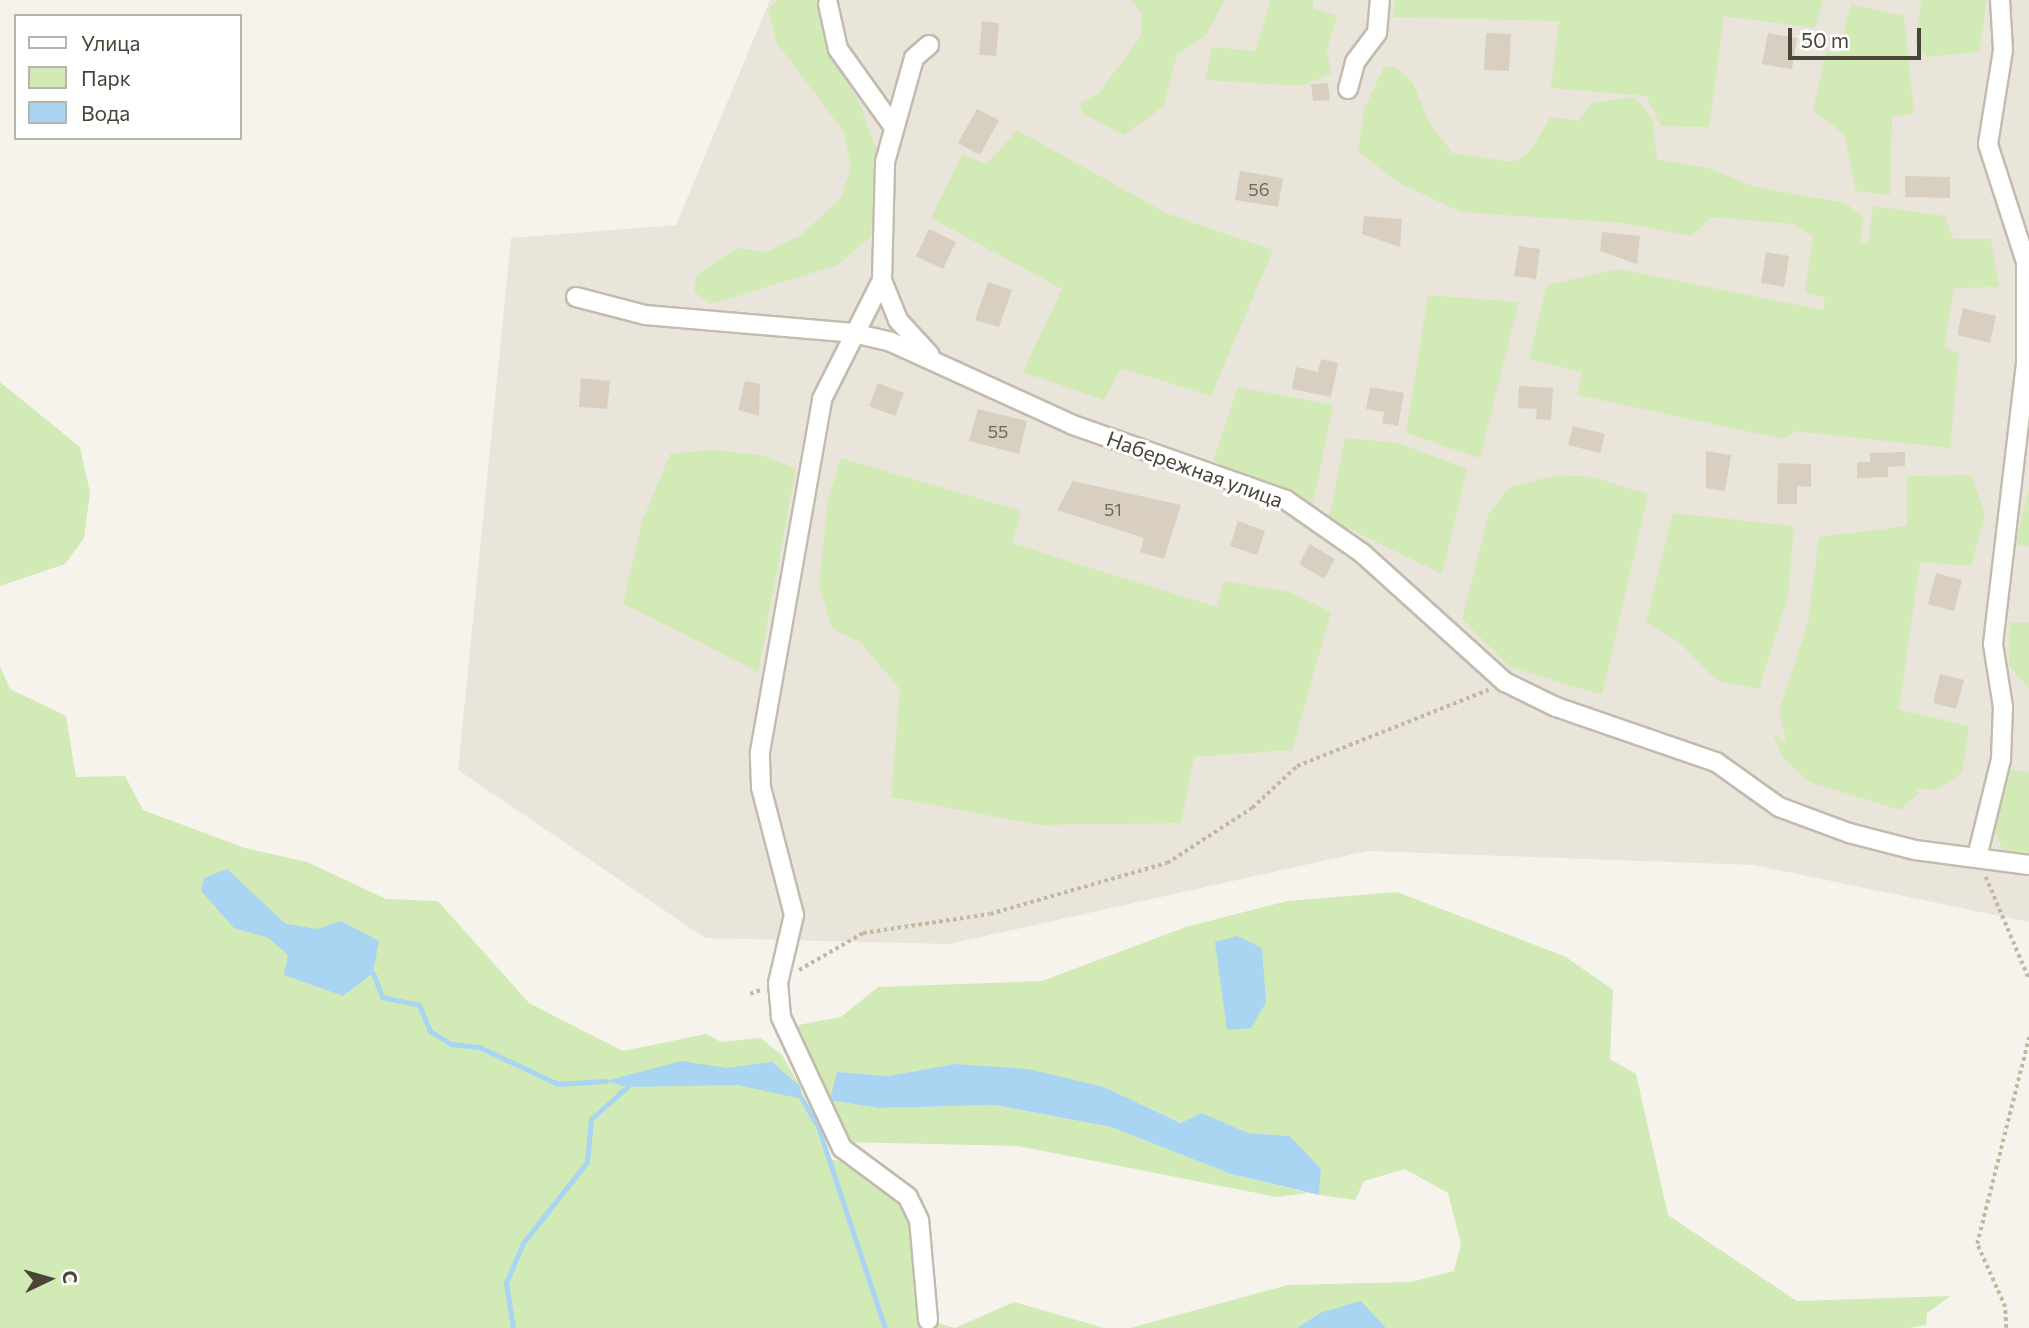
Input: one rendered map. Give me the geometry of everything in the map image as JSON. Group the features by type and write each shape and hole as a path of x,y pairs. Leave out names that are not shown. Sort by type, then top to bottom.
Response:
{"street":[{"path":"1348,89 1355,62 1377,33 1380,0"},
{"path":"1977,857 2001,759 2003,707 1993,644 2025,364 2026,262 1988,144 2003,50 2000,0"},
{"path":"828,5 838,49 893,127"},
{"path":"929,45 914,58 893,127 886,162 882,279 898,320 938,362"},
{"path":"882,279 822,399 760,752 761,787 794,915 778,983 781,1017 838,1141 894,1183 919,1220 928,1320"},
{"name":"Набережная улица","path":"576,297 645,314 853,333 938,362 1073,425 1286,500 1362,552 1505,682 1716,762 1779,807 1826,824 1915,850 2029,865"}],"path":[{"path":"750,994 778,983 863,933 990,914 1167,863 1252,808 1297,766 1505,682"},
{"path":"1977,857 2029,979"},
{"path":"2006,1328 2005,1307 1977,1244 2029,1037"}],"shaded area":[{"path":"770,0 2029,0 2029,922 1754,865 1368,851 949,944 705,938 458,770 511,238 676,225"}],"green space":[{"path":"777,0 816,0 822,7 826,48 859,102 876,148 871,236 837,265 712,304 694,292 697,275 737,248 766,252 801,235 841,198 851,167 844,132 777,43 768,11"},
{"path":"1131,0 1225,0 1206,35 1177,55 1163,107 1124,135 1083,114 1079,104 1099,93 1141,36 1141,13"},
{"path":"1271,0 1313,0 1313,8 1337,16 1327,50 1331,74 1300,86 1205,80 1212,47 1255,51"},
{"path":"1395,0 1823,0 1815,28 1724,16 1709,127 1661,126 1646,96 1551,88 1559,21 1393,17"},
{"path":"1922,0 1987,0 1979,52 1927,57 1915,43"},
{"path":"1851,4 1904,16 1914,114 1892,116 1890,195 1856,191 1844,134 1813,111 1826,51 1838,53"},
{"path":"1384,67 1396,67 1413,83 1428,120 1452,153 1511,162 1526,156 1551,117 1578,121 1591,103 1634,97 1652,118 1657,159 1708,168 1755,187 1845,203 1864,217 1860,242 1868,243 1873,206 1945,216 1953,239 1991,239 1999,287 1954,288 1944,347 1959,353 1950,448 1795,431 1783,439 1577,395 1582,372 1529,359 1547,285 1618,269 1823,310 1825,298 1805,292 1813,237 1793,224 1712,217 1691,236 1622,223 1461,212 1403,185 1358,152 1364,109"},
{"path":"1017,130 1168,214 1273,250 1211,396 1121,368 1104,400 1023,372 1062,289 931,218 962,155 987,164"},
{"path":"1428,295 1519,302 1480,458 1406,433"},
{"path":"0,382 80,447 90,493 84,538 65,564 0,586"},
{"path":"1238,387 1333,405 1313,503 1213,461"},
{"path":"1345,438 1398,443 1467,469 1442,574 1329,519"},
{"path":"712,450 762,455 796,469 758,672 623,603 642,522 670,454"},
{"path":"841,458 1021,511 1012,543 1074,563 1217,607 1223,581 1289,592 1331,612 1292,750 1194,757 1181,823 1039,825 891,797 900,689 859,641 833,630 819,585 828,500"},
{"path":"1557,475 1593,477 1648,494 1602,695 1510,667 1462,619 1489,513 1510,487"},
{"path":"1971,475 1985,514 1971,566 1920,562 1899,710 1969,726 1962,773 1935,790 1913,789 1919,793 1900,810 1809,782 1783,758 1773,734 1787,743 1779,712 1808,622 1819,537 1907,526 1907,476"},
{"path":"2029,488 2029,547 2016,544"},
{"path":"1673,513 1794,526 1788,596 1759,689 1717,681 1680,643 1646,622"},
{"path":"2010,622 2029,623 2029,689 2009,665"},
{"path":"0,666 10,689 66,716 76,777 125,776 143,810 245,848 307,862 386,899 438,901 529,1003 623,1051 706,1034 721,1042 760,1038 782,1055 800,1086 827,1159 871,1166 910,1202 928,1320 955,1328 0,1328"},
{"path":"2010,769 2029,773 2029,854 2002,849 1994,827"},
{"path":"1397,892 1566,957 1613,990 1610,1059 1636,1074 1668,1215 1797,1301 1951,1296 1927,1313 1926,1325 1908,1328 1386,1328 1320,1313 1297,1328 1130,1328 1288,1285 1411,1282 1454,1271 1461,1244 1448,1193 1405,1169 1364,1181 1355,1200 1319,1195 1321,1169 1290,1136 1248,1133 1202,1113 1182,1123 1104,1087 955,1064 888,1076 837,1072 879,1108 995,1105 1111,1127 1231,1174 1308,1193 1277,1197 1018,1146 843,1142 798,1025 841,1017 878,987 1042,981 1186,927 1287,901"},
{"path":"1014,1302 1104,1328 955,1328"}],"water":[{"path":"227,869 286,924 317,929 341,921 379,941 373,973 343,996 284,975 288,955 269,938 234,928 201,891 204,878"},
{"path":"1237,936 1262,948 1266,1002 1251,1028 1227,1030 1215,942"},
{"path":"681,1061 727,1068 772,1062 800,1086 802,1099 737,1085 627,1087 606,1081"},
{"path":"955,1064 1028,1069 1104,1087 1181,1123 1202,1113 1248,1133 1290,1136 1321,1169 1319,1195 1231,1174 1111,1127 995,1105 879,1108 830,1100 837,1072 888,1076"},
{"path":"1361,1301 1386,1328 1297,1328 1320,1313"}],"building":[{"path":"982,21 999,23 996,56 979,55"},
{"path":"1486,33 1511,34 1509,71 1484,70"},
{"path":"1768,33 1797,38 1792,69 1762,64"},
{"path":"1328,83 1330,100 1313,101 1311,84"},
{"path":"977,109 999,120 980,155 958,143"},
{"path":"1240,171 1283,178 1278,207 1235,200"},
{"path":"1905,176 1950,177 1950,198 1905,197"},
{"path":"1364,216 1402,219 1400,247 1362,234"},
{"path":"929,229 956,242 943,269 916,256"},
{"path":"1602,232 1640,236 1637,264 1600,251"},
{"path":"1519,246 1540,249 1536,279 1514,276"},
{"path":"1766,252 1789,256 1784,287 1761,283"},
{"path":"988,282 1012,290 999,327 975,320"},
{"path":"1963,308 1996,316 1990,343 1957,335"},
{"path":"1321,359 1338,363 1331,397 1292,389 1296,367 1318,372"},
{"path":"581,378 610,381 607,409 579,407"},
{"path":"745,381 760,384 759,416 738,410"},
{"path":"878,383 904,393 895,416 869,406"},
{"path":"1519,386 1553,388 1551,420 1536,419 1537,409 1518,408"},
{"path":"1370,387 1404,393 1398,426 1382,423 1384,412 1366,409"},
{"path":"978,409 1027,421 1019,454 969,441"},
{"path":"1573,426 1605,434 1600,453 1568,445"},
{"path":"1706,451 1731,455 1725,491 1706,488"},
{"path":"1905,452 1905,466 1888,467 1888,477 1857,478 1857,462 1870,462 1870,453"},
{"path":"1778,463 1811,464 1811,487 1797,486 1797,504 1777,504"},
{"path":"1073,481 1181,505 1164,559 1140,552 1144,538 1057,510"},
{"path":"1238,521 1265,531 1257,555 1230,546"},
{"path":"1310,544 1335,559 1324,579 1299,564"},
{"path":"1936,573 1962,580 1954,611 1928,604"},
{"path":"1940,674 1964,680 1956,709 1933,703"}],"waterway":[{"path":"373,973 382,997 419,1005 430,1031 451,1044 479,1047 558,1084 606,1081"},
{"path":"513,1328 506,1283 523,1243 587,1162 591,1119 627,1087"},
{"path":"802,1099 818,1127 885,1328"}]}
